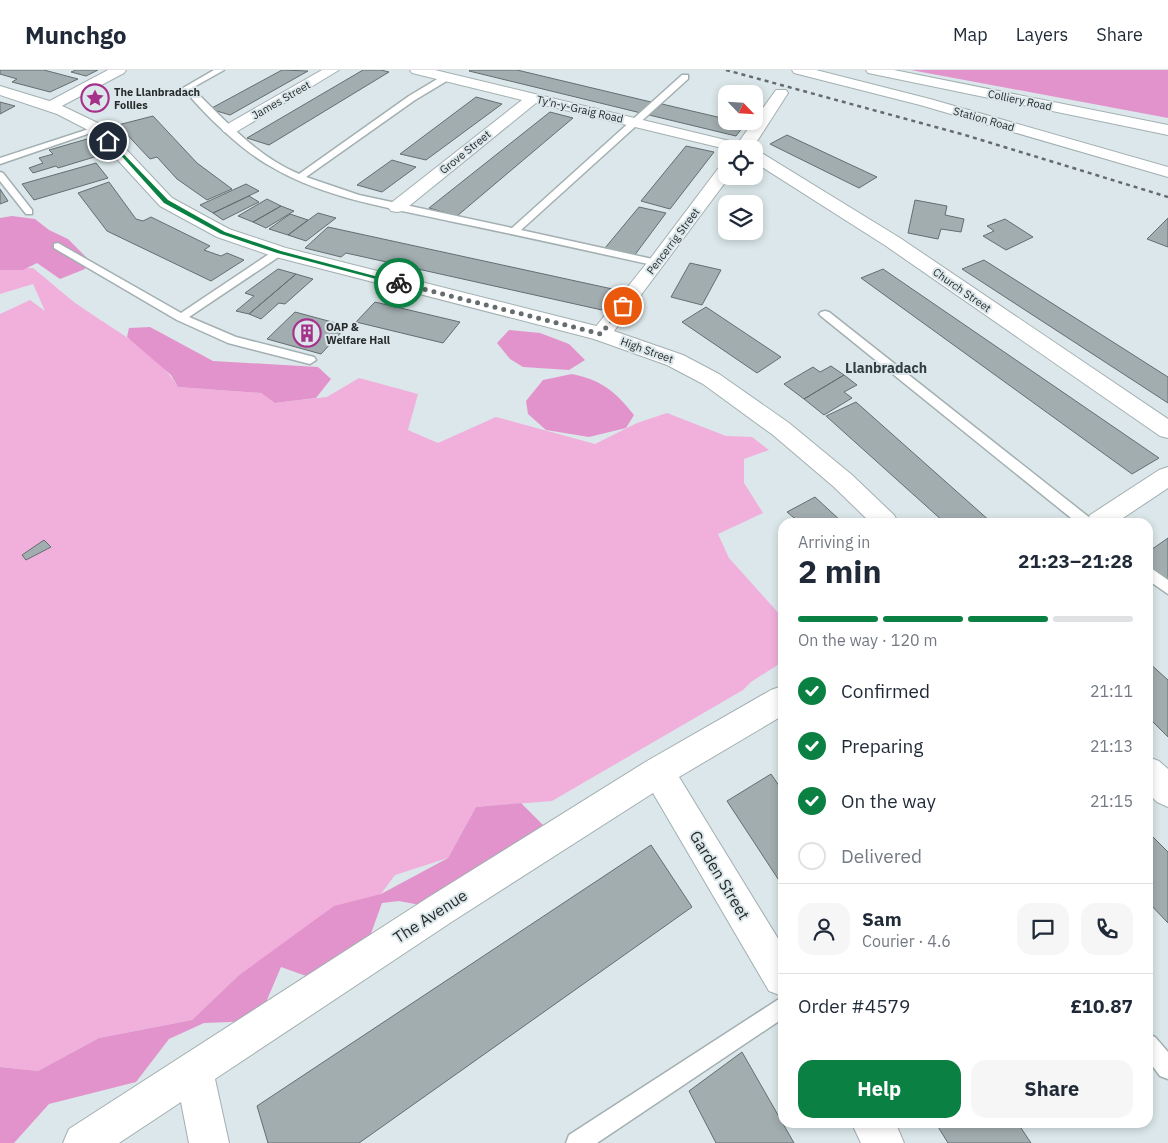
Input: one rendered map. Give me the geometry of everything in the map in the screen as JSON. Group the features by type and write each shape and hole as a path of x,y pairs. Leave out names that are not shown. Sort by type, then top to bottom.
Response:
{"street":[{"path":"51,106 119,70"},
{"name":"James Street","path":"230,129 332,70"},
{"name":"Ty'n-y-Graig Road","path":"417,70 718,143"},
{"name":"Station Road","path":"799,70 925,102 1168,172"},
{"name":"Colliery Road","path":"873,70 1168,130"},
{"name":"High Street","path":"0,90 51,106 74,116 98,130 166,202 223,233 279,252 601,334 675,360 711,379 782,428 843,481 881,518"},
{"path":"752,140 781,93"},
{"name":"Grove Street","path":"397,207 533,98"},
{"name":"Church Street","path":"763,161 892,242 1168,430"},
{"name":"Pencerrig Street","path":"601,334 718,181"},
{"path":"1105,518 1168,476"},
{"name":"The Avenue","path":"83,1143 440,908 658,772 778,702"},
{"name":"Garden Street","path":"658,772 778,971"},
{"path":"1153,777 1168,791"},
{"path":"194,1071 209,1143"},
{"path":"875,1128 884,1143"}],"lane":[{"path":"220,70 187,88 230,129 271,163 299,178 332,190 397,207 657,263"},
{"path":"299,178 412,98 447,77"},
{"path":"514,232 685,77"},
{"path":"0,160 98,130"},
{"path":"0,175 29,212"},
{"path":"58,246 181,318 232,340 310,360"},
{"path":"181,318 279,252"},
{"path":"825,314 1080,518"},
{"path":"1153,576 1168,588"},
{"path":"577,1143 778,1010"},
{"path":"1153,1050 1168,1068"}],"shaded area":[{"path":"911,70 1168,70 1168,118"},
{"path":"12,216 35,219 49,230 68,239 88,259 85,269 60,279 37,263 23,270 0,270 0,218"},
{"path":"33,268 73,301 137,344 160,364 178,387 261,393 275,403 327,397 359,378 418,394 408,430 438,443 496,417 595,444 637,423 667,413 726,436 752,437 769,450 744,459 744,483 763,513 718,534 729,558 778,613 778,665 751,682 743,690 552,801 476,807 448,858 395,875 381,894 238,976 192,1020 99,1038 38,1071 0,1067 0,314 30,300 45,311 33,284 0,294 0,269"},
{"path":"150,327 213,361 318,367 331,379 316,398 275,403 261,393 178,387 171,375 127,337 129,328"},
{"path":"509,330 540,333 569,344 585,360 569,370 523,367 510,359 497,343"},
{"path":"572,374 599,383 620,399 634,415 626,428 589,437 546,430 528,414 526,401 543,380"},
{"path":"521,803 545,827 441,909 399,901 382,903 361,961 306,976 281,967 258,1021 204,1023 169,1039 136,1082 49,1104 14,1143 0,1143 0,1067 38,1071 99,1038 192,1020 238,976 334,906 381,894 448,858 476,807"}],"building":[{"path":"0,70 44,70 78,79 50,92 12,82 17,79 0,74"},
{"path":"76,70 98,70 86,76 71,72"},
{"path":"282,70 308,71 230,115 210,109"},
{"path":"363,70 389,72 269,145 247,138"},
{"path":"470,70 517,70 651,102 641,113"},
{"path":"476,97 502,104 426,160 400,154"},
{"path":"0,102 15,106 0,114"},
{"path":"662,104 718,117 718,130 741,130 736,136 649,115"},
{"path":"550,112 573,118 457,216 429,208"},
{"path":"153,116 197,163 232,189 207,200 177,179 157,157 150,159 118,125"},
{"path":"787,135 877,177 859,188 770,144"},
{"path":"87,139 101,155 58,168 56,166 33,173 29,168 43,163 39,158 53,154 49,150"},
{"path":"686,146 714,152 670,209 641,201"},
{"path":"392,160 416,167 382,192 357,185"},
{"path":"96,163 108,178 34,200 22,184"},
{"path":"109,182 136,219 143,221 151,217 210,246 204,250 221,256 227,253 244,260 211,281 107,231 78,193"},
{"path":"246,184 259,191 213,213 200,205"},
{"path":"0,189 8,201 0,204"},
{"path":"249,196 259,202 223,220 213,213"},
{"path":"267,199 281,206 253,222 238,216"},
{"path":"915,200 947,206 945,215 964,219 961,232 941,229 938,239 908,233"},
{"path":"281,206 294,211 266,228 253,222"},
{"path":"639,207 666,213 634,256 605,248"},
{"path":"318,213 336,218 306,241 288,235"},
{"path":"290,214 308,220 288,235 269,229"},
{"path":"1168,218 1168,247 1147,239"},
{"path":"1005,219 1033,237 1006,250 983,236 994,231 987,226"},
{"path":"328,227 617,290 602,310 346,253 341,257 305,248"},
{"path":"984,260 1168,377 1168,403 962,269"},
{"path":"690,263 721,270 702,305 671,297"},
{"path":"278,269 296,274 249,314 236,311 254,296 245,293"},
{"path":"883,269 1159,458 1132,474 861,278"},
{"path":"296,274 313,279 285,304 279,303 261,319 249,314"},
{"path":"375,302 460,322 443,343 356,322"},
{"path":"706,307 781,357 757,373 682,322"},
{"name":"OAP & Welfare Hall","path":"295,312 347,326 321,354 267,339"},
{"path":"831,366 844,375 804,399 784,384 813,367 820,372"},
{"path":"844,375 857,385 844,392 852,398 824,415 804,399"},
{"path":"856,402 986,518 940,518 826,416"},
{"path":"815,497 838,518 794,518 787,512"},
{"path":"1168,538 1168,581 1153,570 1153,548"},
{"path":"44,540 51,547 26,560 22,555"},
{"path":"1153,666 1168,680 1168,737 1153,722"},
{"path":"771,774 778,784 778,879 727,801"},
{"path":"1153,837 1168,852 1168,923 1153,907"},
{"path":"651,845 692,907 359,1143 268,1143 257,1106"},
{"path":"742,1052 778,1115 778,1128 785,1128 794,1143 716,1143 689,1091"},
{"path":"939,1128 1021,1128 1031,1143 948,1143"}],"railway":[{"path":"726,70 965,135 1168,197"}],"way so far":[{"path":"399,283 601,334 623,306"}],"place":[{"name":"The Llanbradach Follies","path":"95,98"},
{"name":"OAP & Welfare Hall","path":"307,333"}],"district":[{"name":"Llanbradach","path":"886,368"}],"route":[{"path":"108,141 166,202 223,233 279,252 399,283"}]}
